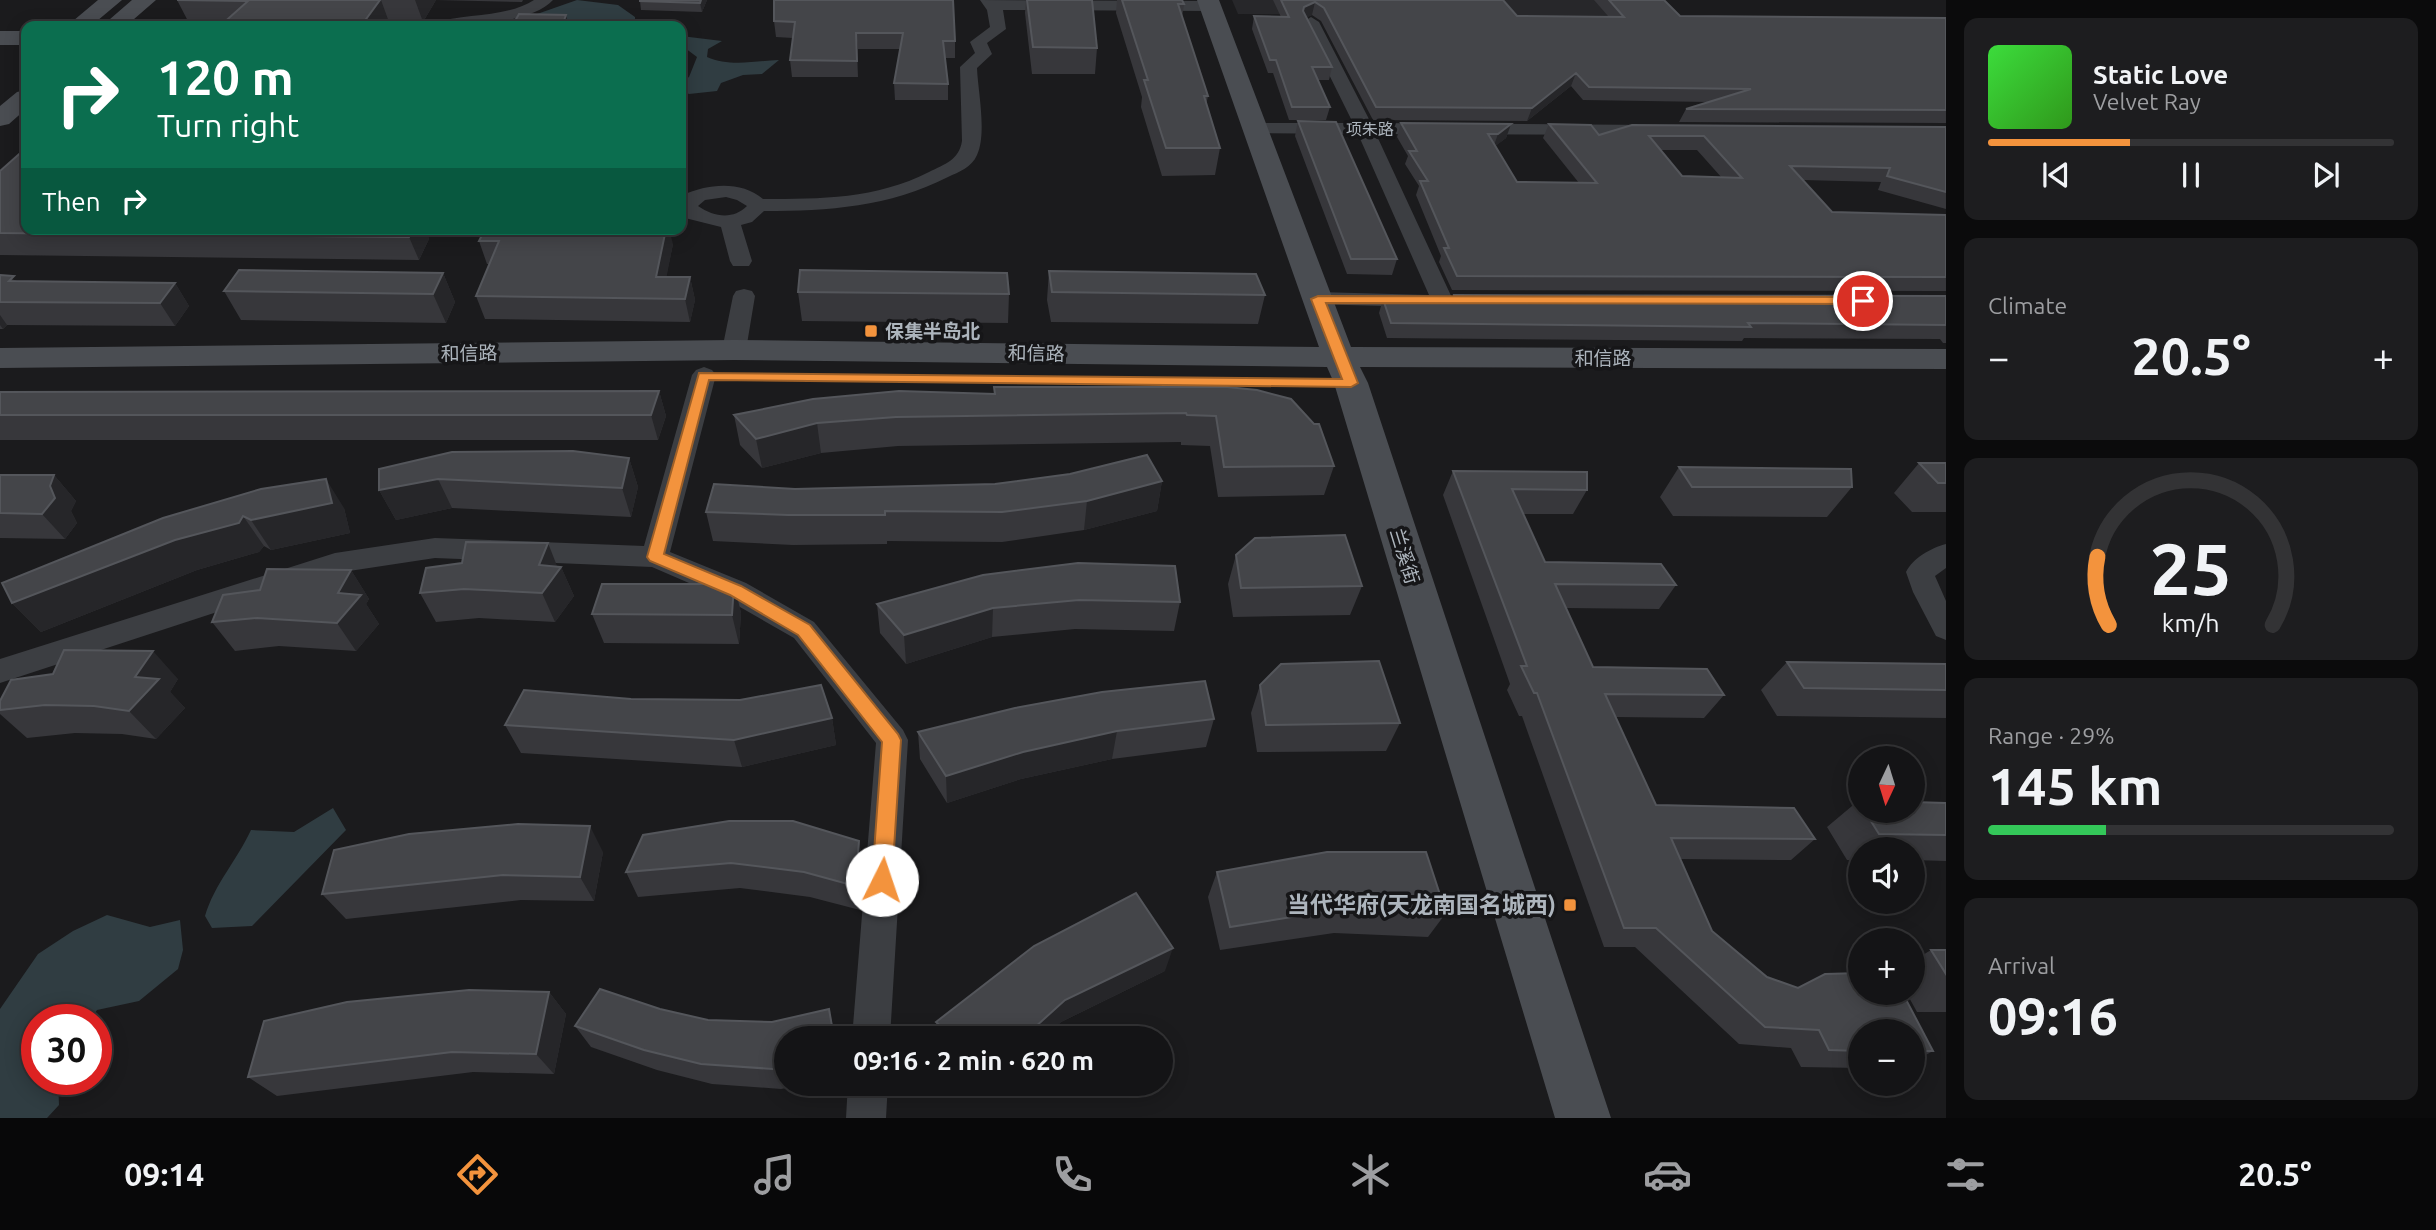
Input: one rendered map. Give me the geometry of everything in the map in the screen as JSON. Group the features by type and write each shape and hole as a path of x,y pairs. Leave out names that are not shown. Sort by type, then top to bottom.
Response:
{"street":[{"path":"84,21 111,0"},
{"path":"119,21 145,0"},
{"path":"460,21 526,12 545,0"},
{"path":"686,211 708,219 730,220 746,217 758,205 830,205 879,199 915,189 967,156 974,135 968,108 968,67 984,54 978,42 998,29 990,3 1209,3"},
{"name":"兰溪街","path":"1209,3 1345,370 1583,1118"},
{"path":"1311,22 1364,129 1442,300"},
{"path":"0,38 21,38"},
{"path":"0,119 21,101"},
{"name":"项朱路","path":"1256,128 1677,130"},
{"path":"686,206 690,199 712,192 737,193 752,198 758,205"},
{"path":"730,220 741,261"},
{"path":"734,350 744,296"},
{"path":"1318,299 1469,300"},
{"name":"和信路","path":"0,358 734,350 1345,370 1946,380"},
{"name":"和信路","path":"0,380 1345,370 1946,359"},
{"path":"655,557 704,376"},
{"path":"0,671 335,563 435,548 655,557 736,591 804,630 891,740 872,1026"},
{"path":"1946,554 1920,572 1946,628"},
{"path":"866,1118 867,1096"}],"shaded area":[{"path":"577,0 618,5 635,17 635,21 535,21 537,14"},
{"path":"1232,0 1663,0 1679,16 1238,14"},
{"path":"686,37 722,41 708,49 707,57 715,60 743,63 779,60 762,74 743,75 721,83 717,91 689,94 686,92 686,79 697,57 686,49"},
{"path":"333,808 346,830 252,926 212,928 205,916 209,905 251,830 294,832"},
{"path":"107,915 150,927 180,920 183,950 178,969 139,1001 112,1007 112,1004 21,1004 21,1095 59,1095 59,1105 47,1118 0,1118 0,1009 38,954 73,931"}],"building":[{"path":"177,0 380,0 365,21 226,21 248,1"},
{"path":"640,0 701,0 700,3"},
{"path":"774,0 953,0 955,41 943,41 948,84 894,83 903,33 856,33 857,61 790,60 795,22 774,21"},
{"path":"1027,0 1092,0 1097,48 1033,47"},
{"path":"1122,0 1182,0 1184,4 1178,4 1208,96 1204,96 1220,148 1166,148 1144,80 1148,80"},
{"path":"1281,0 1503,0 1517,16 1624,17 1609,0 1664,0 1680,16 1946,18 1946,110 1686,109 1751,89 1589,87 1576,73 1532,108 1376,107 1324,8 1315,2 1304,7 1303,11 1332,67 1312,67 1330,107 1292,107 1276,60 1270,60 1254,16 1289,17"},
{"path":"519,14 566,15 564,21 515,21"},
{"path":"1298,121 1336,122 1397,259 1351,259"},
{"path":"1401,123 1511,124 1498,134 1488,134 1517,182 1597,183 1549,124 1591,125 1599,135 1632,125 1946,127 1946,192 1887,176 1890,168 1790,166 1832,212 1946,215 1946,277 1457,276 1444,248 1449,248 1420,181 1428,181 1409,151 1417,151","holes":["1649,136 1704,136 1742,178 1682,176"]},
{"path":"21,152 21,233 0,233 0,171"},
{"path":"204,235 410,235 409,237"},
{"path":"482,235 665,235 656,277 690,277 685,299 476,296 499,241 479,241"},
{"path":"239,270 443,273 433,294 224,291"},
{"path":"800,270 1007,273 1009,294 798,292"},
{"path":"1049,271 1256,274 1265,295 1052,292"},
{"path":"0,275 14,276 9,281 175,283 160,303 0,302"},
{"path":"1454,295 1946,296 1946,325 1748,323 1751,327 1391,323 1383,299 1455,299"},
{"path":"994,387 1227,387 1257,390 1291,399 1314,424 1319,424 1334,466 1224,467 1216,416 1186,413 896,417 817,423 756,439 734,415 813,399 899,391 995,394"},
{"path":"659,391 651,415 0,415 0,392"},
{"path":"573,451 629,458 622,488 438,479 379,490 379,469 452,452"},
{"path":"1147,455 1162,481 1087,501 1002,512 885,511 885,515 788,515 706,512 714,484 795,489 995,484 1070,474"},
{"path":"1919,463 1946,463 1946,483 1938,483"},
{"path":"1679,467 1851,469 1852,487 1692,487"},
{"path":"1453,471 1587,472 1587,490 1512,489 1545,562 1661,564 1676,585 1555,584 1593,667 1707,669 1724,695 1605,694 1656,805 1794,808 1815,839 1671,838 1712,931 1767,977 1798,988 1825,974 1848,973 1848,1005 1909,1005 1916,1019 1848,1019 1848,1051 1829,1050 1819,1030 1765,1027 1656,928 1624,928 1537,693 1534,693 1521,666 1527,666"},
{"path":"0,475 54,475 50,486 55,498 42,514 0,513"},
{"path":"326,479 332,503 251,520 243,516 239,523 175,540 12,603 2,583 163,518 261,489"},
{"path":"1345,535 1362,586 1241,588 1236,555 1255,538"},
{"path":"466,542 548,543 539,565 561,567 542,593 464,589 420,593 426,568 462,563"},
{"path":"1078,563 1175,566 1180,602 1079,600 993,608 904,635 877,604 983,575"},
{"path":"267,569 351,570 338,593 361,595 337,623 257,618 212,622 223,595 260,590"},
{"path":"602,584 734,584 732,615 592,614"},
{"path":"64,650 153,651 135,677 159,679 129,711 94,706 45,705 0,710 0,701 11,680 53,674"},
{"path":"1379,661 1400,723 1266,725 1260,685 1281,664"},
{"path":"1787,662 1946,664 1946,690 1804,688"},
{"path":"1205,681 1214,719 1117,731 1023,752 946,776 918,732 1015,708 1102,692"},
{"path":"821,685 832,718 734,740 505,725 524,690 631,699 740,700"},
{"path":"1925,802 1946,803 1946,835 1879,834 1872,823 1925,823"},
{"path":"729,821 793,821 859,841 855,886 804,872 731,863 626,872 643,835"},
{"path":"518,824 590,826 580,877 503,875 322,894 334,850 409,834"},
{"path":"1327,852 1426,852 1446,913 1348,908 1230,927 1217,872"},
{"path":"1136,893 1173,948 1065,1000 1036,1026 941,1026 936,1022 1034,946"},
{"path":"1931,950 1946,950 1946,974"},
{"path":"600,989 660,1009 708,1020 772,1022 829,1009 832,1026 774,1026 773,1069 701,1064 644,1050 575,1026"},
{"path":"469,990 549,992 536,1054 452,1052 248,1077 264,1021 347,1002"},
{"path":"1925,1036 1933,1051 1925,1051"}],"place":[{"name":"保集半岛北","path":"871,331"},
{"name":"当代华府(天龙南国名城西)","path":"1570,905"}],"route":[{"path":"882,880 891,740 804,630 736,591 655,557 704,376 1351,383 1318,299 1863,301"}]}
